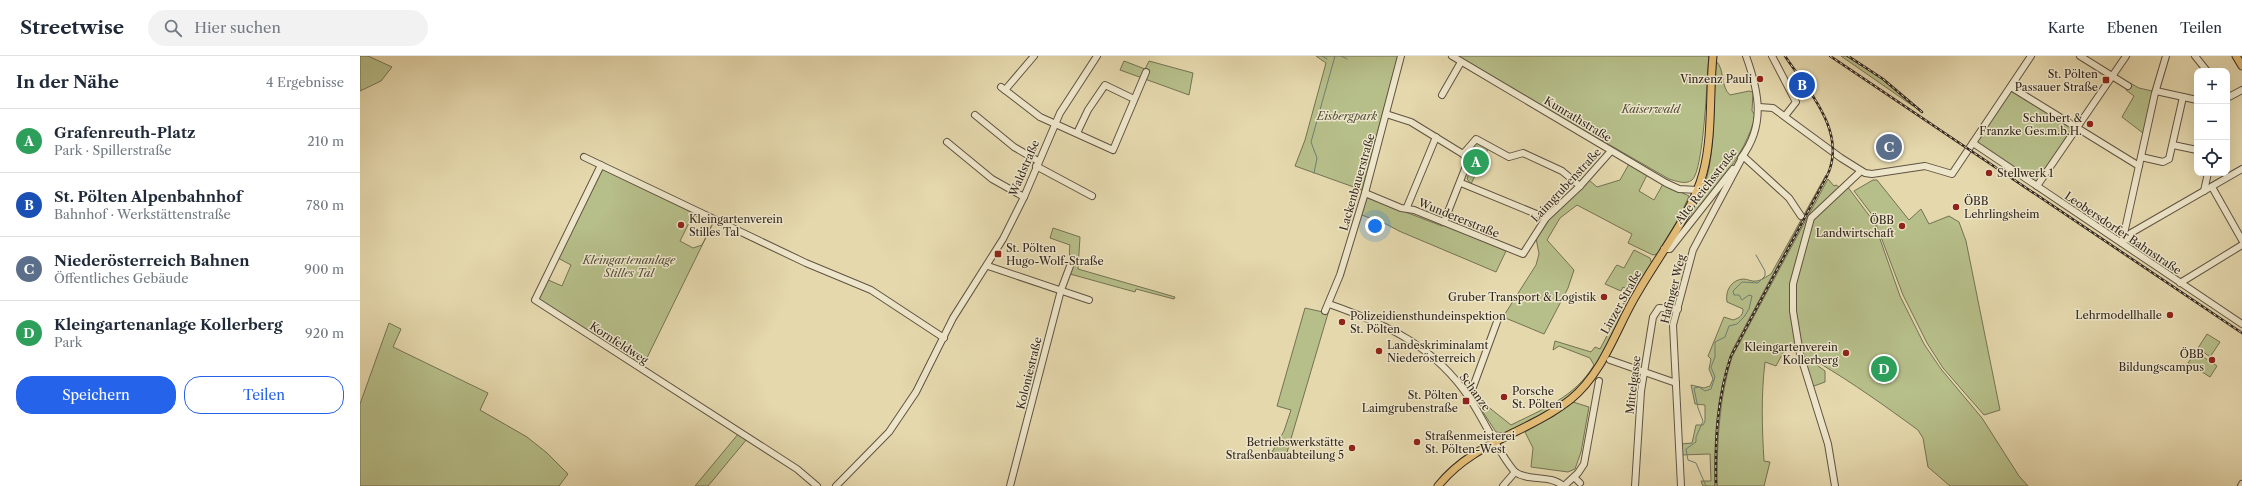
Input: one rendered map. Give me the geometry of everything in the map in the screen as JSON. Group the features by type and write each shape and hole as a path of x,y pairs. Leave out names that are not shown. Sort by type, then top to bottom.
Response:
{"main road":[{"name":"Linzer Straße","path":"1438,486 1464,459 1495,440 1558,408 1585,386 1601,363 1628,308 1664,249 1697,190 1708,149 1713,56"},
{"path":"2236,56 2242,66"}],"street":[{"path":"1034,56 1003,88 1033,113 1054,124 1114,149 1146,72"},
{"name":"Waldstraße","path":"836,486 883,439 899,419 923,381 954,318 988,266 1024,197 1054,124 1073,89 1097,56"},
{"name":"Lackenbauerstraße","path":"1325,311 1329,304 1365,193 1401,56"},
{"name":"Kunrathstraße","path":"1452,56 1611,151 1673,186 1697,190"},
{"name":"Alte Reichsstraße","path":"1664,249 1670,249 1743,156 1754,134 1759,107 1755,81 1746,56"},
{"path":"1772,56 1796,102 1785,116"},
{"path":"1759,107 1773,108 1834,154 1861,171 1872,174 1924,166 1952,174 2031,56"},
{"path":"2080,56 2128,86"},
{"path":"2037,186 2126,56"},
{"path":"2122,243 2156,91 2166,56"},
{"path":"2195,56 2205,68"},
{"path":"1442,95 1461,62"},
{"path":"1077,134 1088,110 1105,85 1134,99"},
{"path":"2011,87 2139,166"},
{"path":"2230,96 2242,90"},
{"path":"2156,91 2194,100"},
{"path":"2141,157 2167,161 2173,145 2183,98"},
{"path":"1386,114 1411,122 1463,154 1468,161 1461,183 1444,222"},
{"path":"975,116 1037,164 1092,196"},
{"path":"1407,207 1436,138"},
{"path":"1463,154 1476,139 1509,157 1523,153 1562,171 1580,186"},
{"path":"947,142 992,179 1024,197"},
{"name":"Leobersdorfer Bahnstraße","path":"1973,143 2242,324"},
{"path":"2173,145 2194,149"},
{"name":"Laimgrubenstraße","path":"1523,254 1546,218 1580,186 1611,151"},
{"path":"1743,156 1789,198 1801,216"},
{"name":"Hafinger Weg","path":"1681,486 1673,325 1693,250 1743,156"},
{"path":"584,157 806,263 871,290 944,338"},
{"name":"Kornfeldweg","path":"601,165 535,300 797,469 817,486"},
{"path":"2230,173 2242,169"},
{"path":"1835,486 1829,449 1800,354 1793,315 1792,290 1795,270 1810,218 1861,171"},
{"path":"2204,191 2207,176"},
{"path":"2122,243 2131,233 2212,187 2226,176"},
{"path":"1461,183 1546,218"},
{"path":"2212,187 2242,240"},
{"name":"Wundererstraße","path":"1365,193 1401,208 1407,207 1523,254"},
{"path":"1711,196 1718,202"},
{"path":"2180,283 2242,245"},
{"path":"988,266 1089,300"},
{"name":"Koloniestraße","path":"1010,486 1061,290 1070,266"},
{"name":"Schanze","path":"1329,304 1376,321 1406,337 1442,367 1469,398 1515,472"},
{"name":"Mittelgasse","path":"1635,486 1644,372 1655,312 1663,307 1678,309"},
{"path":"1469,398 1498,319"},
{"path":"1610,360 1676,383"},
{"path":"1503,486 1515,472 1527,477 1553,480 1564,486 1574,477 1585,459 1593,406 1599,381"},
{"path":"1574,477 1580,483"}],"green space":[{"path":"360,56 368,56 392,67 381,81 360,91"},
{"name":"Eisbergpark","path":"1316,56 1398,56 1362,190 1295,166 1305,140 1326,63"},
{"name":"Kaiserwald","path":"1455,56 1709,56 1702,142 1696,173 1692,180 1687,182 1669,179"},
{"path":"1841,56 1846,56 1882,79 1913,106"},
{"path":"1124,61 1145,69 1149,61 1193,73 1189,95 1120,70"},
{"path":"1716,61 1721,68 1725,87 1730,95 1749,91 1753,92 1752,111 1755,115 1751,130 1744,146 1734,162 1712,194 1678,236 1676,235 1697,202 1706,181 1713,137"},
{"path":"2130,83 2139,88 2152,91 2153,94 2143,133 2122,117 2134,96 2126,90"},
{"path":"2011,87 2077,128 2037,186 1973,143"},
{"path":"1475,141 1489,147 1471,184 1467,179 1472,163 1468,152"},
{"path":"1629,164 1647,175 1639,191 1654,200 1663,184 1689,196 1680,216 1657,254 1653,255 1628,243 1632,234 1577,205 1560,218 1547,240 1574,270 1568,288 1544,334 1503,317 1536,265 1539,254 1536,238 1547,221 1589,180 1597,187 1620,180"},
{"name":"Kleingartenanlage Stilles Tal","path":"604,169 706,217 704,220 693,215 680,241 693,248 702,245 714,221 642,368 538,299 546,279 562,286 571,265 558,258 601,170"},
{"path":"1826,175 1733,349 1723,382 1717,417 1715,486 1703,486 1701,481 1711,481 1710,454 1681,455 1681,444 1692,443 1696,425 1703,425 1705,421 1705,405 1695,404 1691,385 1704,388 1710,386 1713,379 1709,369 1711,359 1708,356 1724,317 1733,320 1739,317 1742,313 1743,309 1727,302 1728,290 1735,281 1743,279 1758,281 1771,274"},
{"path":"1828,179 1834,186 1836,185 1839,187 1809,217 1792,277 1797,348 1784,351 1776,366 1765,362 1762,399 1763,449 1764,461 1770,462 1764,486 1717,486 1720,421 1724,389 1732,357"},
{"path":"1873,180 1877,180 1909,220 1921,209 1929,224 1949,216 1959,222 1966,241 2000,410 1984,415 1943,368 1927,343 1903,295 1873,216 1854,191"},
{"path":"1847,186 1874,222 1900,296 1924,344 1941,369 1982,418 2019,476 2028,486 1950,486 1928,467 1923,438 1918,430 1857,387 1819,363 1817,365 1825,371 1825,382 1814,386 1810,384 1797,328 1794,290 1812,220"},
{"path":"1366,197 1442,226 1445,225 1506,251 1496,272 1399,231 1386,224 1359,214"},
{"path":"1053,228 1080,237 1078,269 1175,297 1174,299 1136,289 1135,292 1070,274 1070,245 1050,238"},
{"path":"1634,250 1650,258 1652,264 1629,302 1623,304 1629,290 1623,287 1621,291 1605,284 1617,265 1624,268"},
{"path":"1622,307 1624,310 1604,354 1580,388 1560,404 1538,417 1503,433 1496,432 1479,406 1481,405 1483,408 1486,405 1511,425 1568,394 1578,386 1594,365 1590,358 1559,346 1553,350 1555,341 1591,352 1595,347 1600,349"},
{"path":"1305,308 1323,312 1329,310 1285,459 1272,452 1284,431 1291,410 1277,406"},
{"path":"389,323 401,329 393,347 488,393 480,410 527,437 547,453 568,474 559,486 360,486 360,404"},
{"path":"2207,334 2220,342 2210,357 2198,348"},
{"path":"2196,352 2217,366 2210,377 2188,363"},
{"path":"1573,402 1589,407 1581,452 1575,469 1568,472 1531,467 1533,448 1525,432 1554,416"},
{"path":"739,433 747,439 708,486 695,486"}],"waterway":[{"path":"1322,56 1327,59"},
{"path":"1314,173 1317,158 1311,142 1335,56"},
{"path":"1341,56 1347,59"},
{"path":"1706,486 1696,463 1688,460 1686,449 1696,442 1696,437 1703,421 1698,408 1694,388 1699,387 1705,391 1711,389 1715,377 1711,367 1715,357 1715,342 1725,337 1729,326 1737,324 1749,309 1752,296 1749,295 1742,300 1739,295 1734,295 1733,291 1742,282 1758,283 1765,276 1765,271 1756,255"}],"railway":[{"path":"1716,486 1718,420 1726,372 1731,356 1827,176 1832,160 1833,144 1829,128 1814,98 1785,56"},
{"path":"1830,56 2242,333"},
{"path":"1848,56 1883,79 1922,112"}],"place":[{"name":"Vinzenz Pauli","path":"1760,79"},
{"name":"St. Pölten Passauer Straße","path":"2106,80"},
{"name":"St. Pölten Alpenbahnhof","path":"1802,85"},
{"name":"Schubert & Franzke Ges.m.b.H.","path":"2090,124"},
{"name":"Niederösterreich Bahnen","path":"1889,147"},
{"name":"Grafenreuth-Platz","path":"1476,162"},
{"name":"Stellwerk 1","path":"1989,173"},
{"name":"ÖBB Lehrlingsheim","path":"1956,207"},
{"name":"Kleingartenverein Stilles Tal","path":"681,225"},
{"name":"ÖBB Landwirtschaft","path":"1902,226"},
{"name":"St. Pölten Hugo-Wolf-Straße","path":"998,254"},
{"name":"Gruber Transport & Logistik","path":"1604,297"},
{"name":"Lehrmodellhalle","path":"2170,315"},
{"name":"Polizeidiensthundeinspektion St. Pölten","path":"1342,322"},
{"name":"Landeskriminalamt Niederösterreich","path":"1379,351"},
{"name":"Kleingartenverein Kollerberg","path":"1846,353"},
{"name":"ÖBB Bildungscampus","path":"2212,360"},
{"name":"Kleingartenanlage Kollerberg","path":"1884,369"},
{"name":"Porsche St. Pölten","path":"1504,397"},
{"name":"St. Pölten Laimgrubenstraße","path":"1466,401"},
{"name":"Straßenmeisterei St. Pölten-West","path":"1417,442"},
{"name":"Betriebswerkstätte Straßenbauabteilung 5","path":"1352,448"}]}
